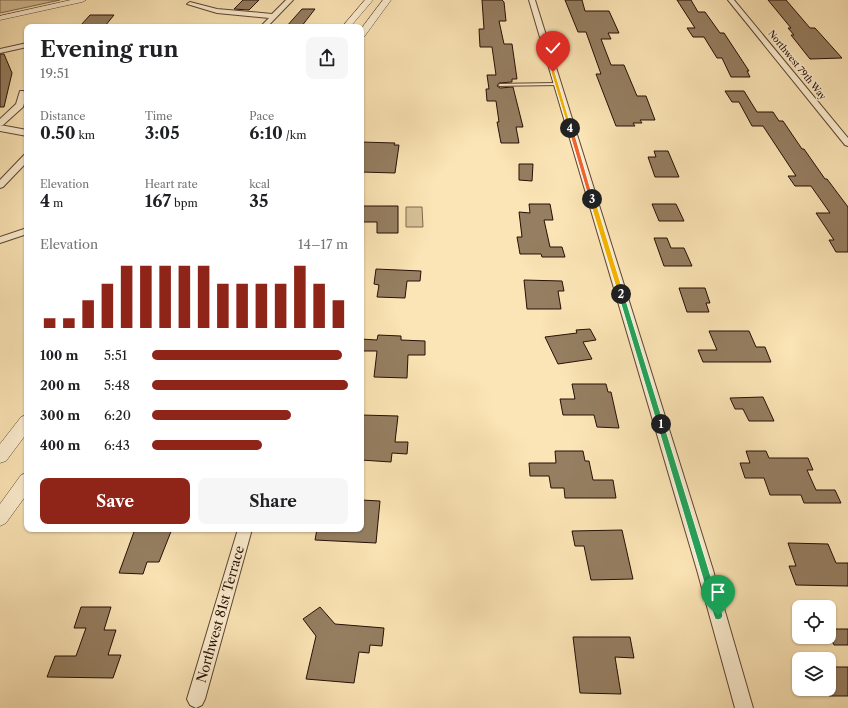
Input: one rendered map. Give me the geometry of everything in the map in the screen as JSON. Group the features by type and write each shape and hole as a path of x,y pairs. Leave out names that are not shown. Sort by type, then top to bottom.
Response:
{"street":[{"path":"0,18 82,0"},
{"path":"266,24 290,0"},
{"path":"349,24 369,0"},
{"path":"364,31 387,0"},
{"path":"532,0 705,570 744,708"},
{"name":"Northwest 79th Way","path":"731,0 848,143"},
{"path":"190,4 217,11 273,16"},
{"path":"0,50 24,46"},
{"path":"0,123 20,106 23,93"},
{"path":"0,128 24,132"},
{"path":"0,185 24,160"},
{"path":"0,240 24,232"},
{"path":"0,456 24,425"},
{"path":"0,518 24,484"},
{"name":"Northwest 81st Terrace","path":"196,699 244,532"}],"lane":[{"path":"500,85 557,84"}],"shaded area":[{"path":"0,0 60,0 0,13"},
{"path":"406,207 422,207 423,227 406,227"}],"building":[{"path":"243,0 259,0 249,10 234,9"},
{"path":"482,0 502,0 504,2 506,21 499,21 504,44 512,44 517,79 512,79 512,82 499,83 497,86 500,88 513,87 523,127 516,127 519,143 501,143 497,122 499,122 496,101 487,101 486,89 489,89 487,75 496,75 492,47 480,47 479,29 484,29"},
{"path":"565,0 582,0 585,11 609,11 619,33 608,33 611,39 601,39 611,65 624,65 637,96 646,96 655,120 640,120 642,123 633,123 635,126 616,126 596,74 601,74 586,32 578,32"},
{"path":"677,0 691,0 698,12 705,12 720,33 724,33 749,71 747,71 750,77 731,77 722,58 717,58 704,37 693,37 687,28 695,28"},
{"path":"768,0 786,0 810,28 815,28 842,58 810,59 791,35 794,35 788,28 791,28"},
{"path":"302,9 315,9 303,24 289,24"},
{"path":"90,15 114,15 107,24 82,24"},
{"path":"0,54 4,54 12,73 4,107 0,107"},
{"path":"725,91 744,91 757,112 773,112 779,121 783,121 802,149 804,149 825,179 827,179 848,207 848,252 836,252 829,240 834,240 816,213 830,213 811,186 795,186 788,176 796,176 763,126 752,126 739,102 732,102"},
{"path":"364,142 395,143 394,145 399,145 395,173 364,172"},
{"path":"654,151 668,151 679,177 655,177 648,157 656,157"},
{"path":"519,164 533,164 532,181 519,180"},
{"path":"529,204 550,204 553,220 544,220 550,247 562,247 565,257 542,257 541,254 520,254 517,237 522,237 519,212 530,213"},
{"path":"652,204 676,204 684,221 659,221"},
{"path":"364,206 398,206 398,233 377,233 377,222 364,222"},
{"path":"654,238 667,238 671,248 684,248 692,266 664,266"},
{"path":"376,269 421,271 420,281 407,281 405,298 377,297 379,285 374,284"},
{"path":"524,280 562,281 564,291 558,291 561,309 527,309"},
{"path":"679,288 705,288 710,303 706,303 709,312 687,312"},
{"path":"590,329 596,340 583,342 592,359 558,364 545,337 577,333 576,330"},
{"path":"709,331 749,331 756,347 765,347 771,362 703,362 698,350 717,350"},
{"path":"378,335 401,336 401,340 425,341 425,355 408,355 407,378 374,377 377,351 364,351 364,339 377,340"},
{"path":"572,384 606,384 608,392 611,392 619,428 597,427 594,415 563,415 560,399 575,399"},
{"path":"763,397 774,421 749,421 743,409 735,409 730,398"},
{"path":"364,415 398,416 395,442 408,442 407,454 392,453 391,462 364,460"},
{"path":"555,451 583,451 585,461 589,461 593,480 613,480 616,498 565,498 564,488 551,488 549,476 530,476 529,463 556,463"},
{"path":"746,451 766,451 769,458 808,458 813,470 807,470 816,490 835,490 841,503 804,503 801,495 770,495 764,478 745,478 740,463 750,463"},
{"path":"364,500 380,501 376,543 315,540 316,532 364,532"},
{"path":"622,530 633,579 591,580 584,546 575,546 572,531"},
{"path":"134,532 171,532 159,562 147,562 143,574 119,573"},
{"path":"788,543 828,544 836,563 848,563 848,586 796,585 789,566 796,566"},
{"path":"81,607 111,607 104,630 116,630 108,655 121,655 113,678 47,677 55,656 76,656 86,628 74,628"},
{"path":"320,607 335,624 384,628 382,646 370,645 369,653 359,652 354,683 306,679 316,636 303,619"},
{"path":"836,629 848,629 848,645 834,645 836,644"},
{"path":"573,637 630,637 634,658 615,657 621,694 580,693"},
{"path":"836,667 848,667 848,696 836,696"}],"route":[{"path":"553,72 718,616"}]}
